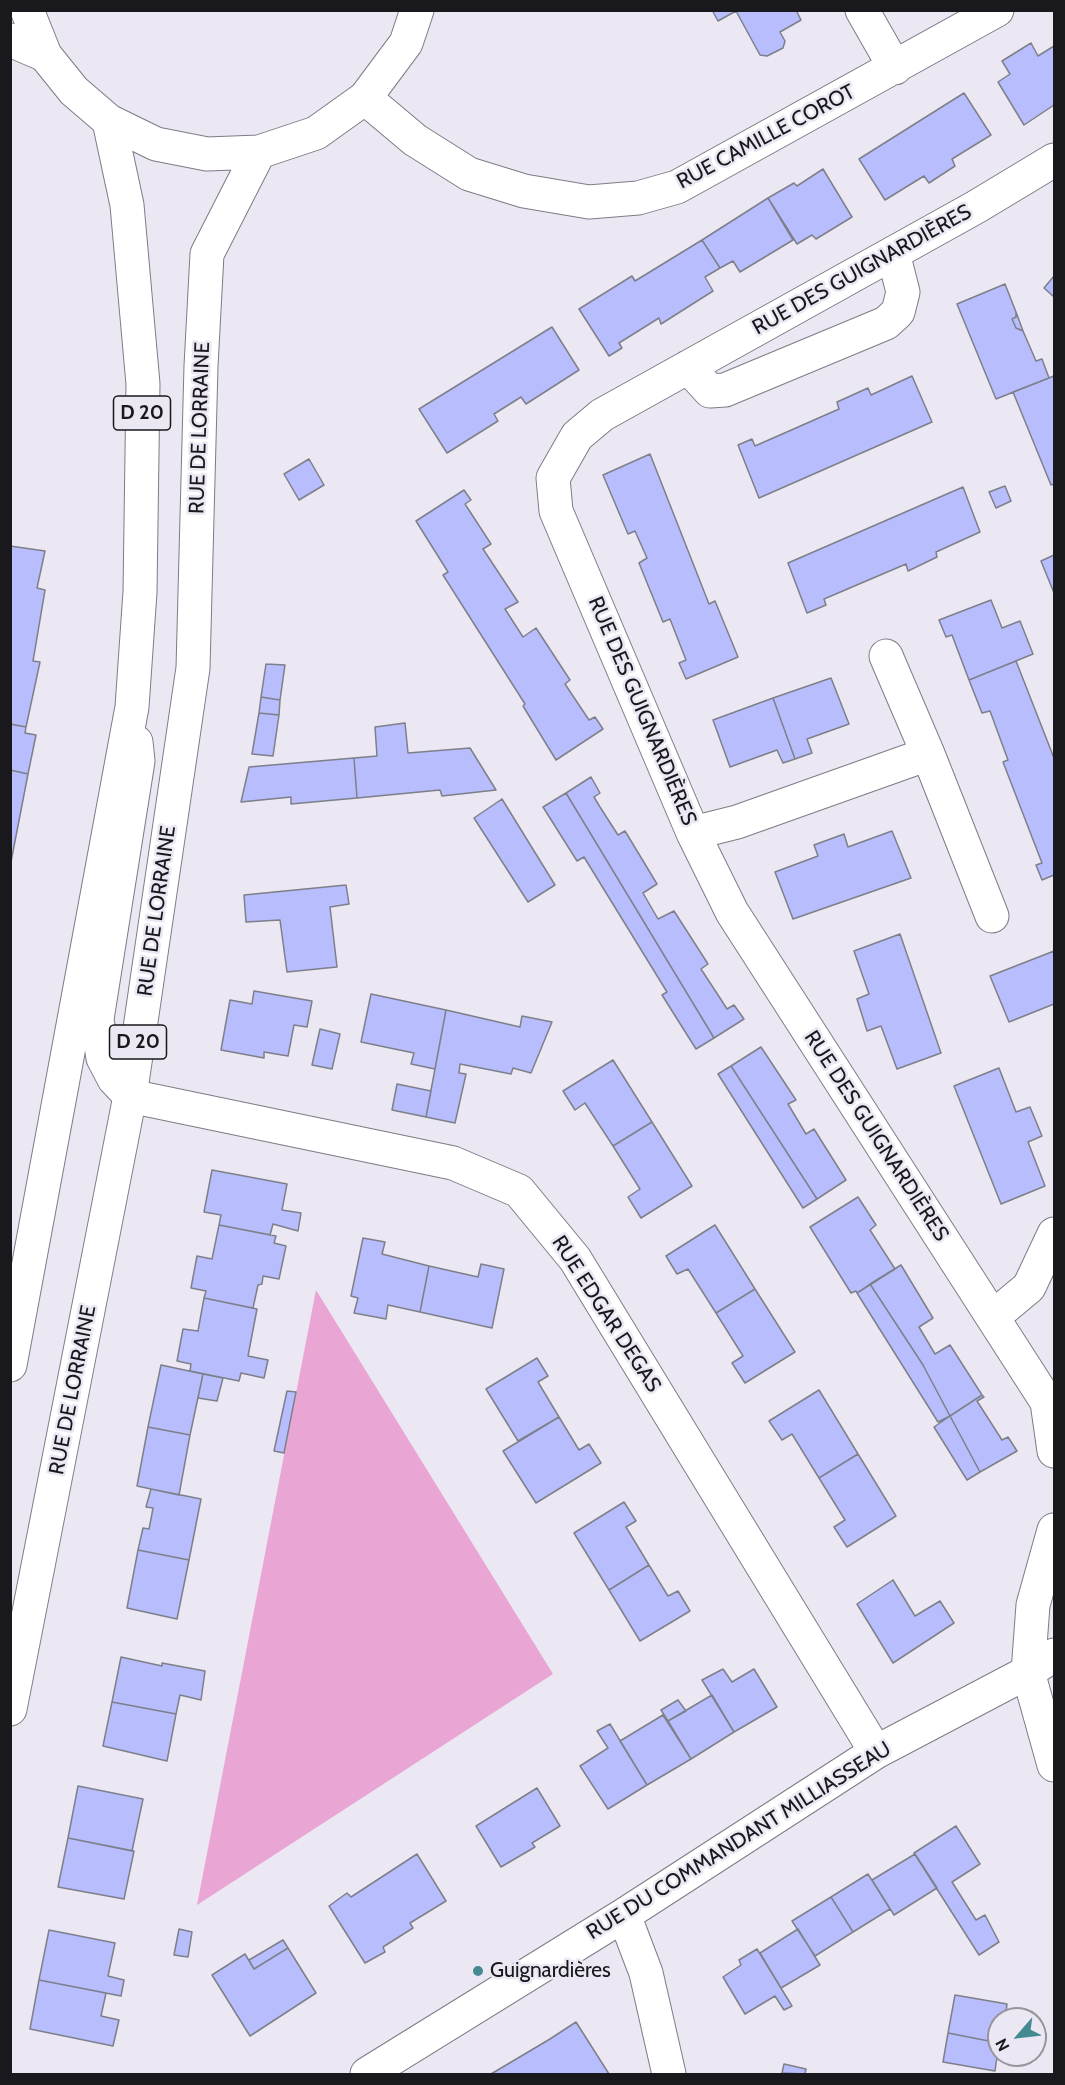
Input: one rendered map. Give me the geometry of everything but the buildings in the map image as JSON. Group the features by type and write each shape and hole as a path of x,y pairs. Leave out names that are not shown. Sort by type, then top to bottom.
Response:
{"street":[{"path":"27,10 45,55 74,92 109,121 156,144 207,154 259,152 316,133 365,98 406,43 417,10"},
{"path":"862,10 895,68"},
{"name":"RUE CAMILLE COROT","path":"365,98 415,140 469,174 524,191 589,202 638,198 676,187 997,10"},
{"path":"10,40 45,55"},
{"name":"D 20","path":"10,1365 132,707 140,592 142,384 127,205 109,121"},
{"name":"RUE DE LORRAINE","path":"10,1709 130,1096 193,668 201,366 207,254 259,152"},
{"name":"RUE DES GUIGNARDIÈRES","path":"1054,160 976,207 602,415 577,436 553,478 556,511 693,833 732,912 1047,1402 1054,1451"},
{"path":"688,367 710,391 725,390 886,323 898,312 903,292 893,253"},
{"path":"886,656 928,754 992,916"},
{"path":"130,1096 114,1079 103,1058 98,1019 138,761 132,707"},
{"path":"693,833 737,822 928,754"},
{"name":"RUE EDGAR DEGAS","path":"130,1096 453,1163 519,1191 581,1269 876,1752"},
{"path":"993,1317 1029,1287 1054,1234"},
{"path":"1054,1530 1033,1605 1054,1765"},
{"name":"RUE DU COMMANDANT MILLIASSEAU","path":"368,2074 624,1915 876,1752 1041,1663"},
{"path":"624,1915 646,1973 669,2074"}],"shaded area":[{"path":"316,1290 553,1674 197,1905"}],"place":[{"name":"Guignardières","path":"478,1971"}]}
